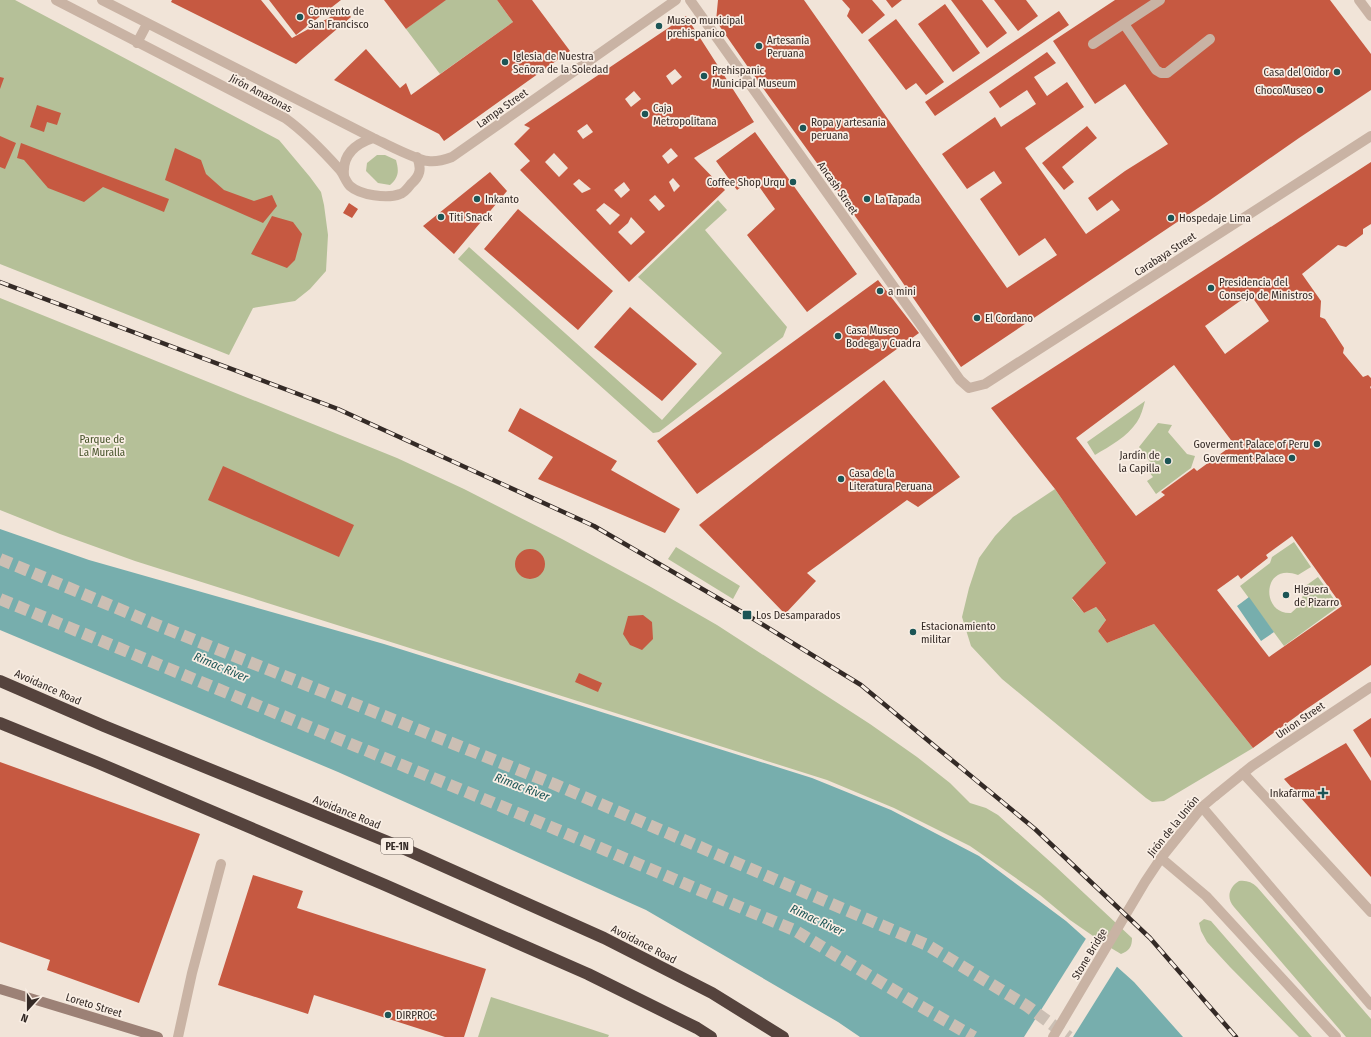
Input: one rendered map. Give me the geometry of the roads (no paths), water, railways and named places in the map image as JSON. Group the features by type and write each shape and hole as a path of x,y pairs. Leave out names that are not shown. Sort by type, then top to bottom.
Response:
{"highway":[{"name":"Avoidance Road","path":"0,681 104,726 398,846 604,938 712,993 783,1037"},
{"path":"0,723 96,762 588,974 697,1028 711,1037"}],"main road":[{"name":"Loreto Street","path":"0,989 158,1037"}],"street":[{"name":"Jirón Amazonas","path":"56,0 285,118 316,143 344,175 351,186 360,191 385,197 401,194 414,182 419,174 420,169 417,157"},
{"name":"Jirón Amazonas","path":"102,0 373,138 426,161 439,161 452,157"},
{"name":"Lampa Street","path":"452,157 676,0"},
{"name":"Ancash Street","path":"690,0 960,380 969,388"},
{"path":"1093,44 1160,0"},
{"path":"1359,0 1371,16"},
{"path":"137,43 147,24"},
{"path":"1124,24 1156,70 1161,73 1167,73 1210,39"},
{"name":"Carabaya Street","path":"969,388 985,384 1371,136"},
{"path":"344,175 343,168 351,150 363,141 373,138"},
{"name":"Union Street","path":"1243,773 1371,687"},
{"path":"1243,773 1371,912"},
{"name":"Jirón de la Unión","path":"1145,882 1161,858 1202,807 1243,773"},
{"path":"1202,807 1371,1005"},
{"path":"1161,858 1206,896 1336,1037"},
{"path":"178,1037 192,973 221,864"},
{"name":"Stone Bridge","path":"1053,1037 1145,882"}],"water":[{"name":"Rimac River","path":"0,529 89,560 384,644 812,778 891,810 979,856 1066,921 1134,982 1183,1037 860,1037 838,1022 646,910 338,772 0,630"},
{"path":"1249,597 1274,632 1261,641 1237,606"}],"tunnel":[{"path":"0,559 157,625 554,784 927,945 1027,1006 1069,1037"},
{"path":"0,599 520,814 794,930 974,1037"}],"railway":[{"path":"0,282 338,409 594,526 747,615 861,685 1035,829 1150,938 1236,1037"}],"place":[{"name":"Convento de San Francisco","path":"300,17"},
{"name":"Museo municipal prehispanico","path":"659,26"},
{"name":"Artesania Peruana","path":"759,46"},
{"name":"Iglesia de Nuestra Señora de la Soledad","path":"505,62"},
{"name":"Casa del Oidor","path":"1337,72"},
{"name":"Prehispanic Municipal Museum","path":"704,76"},
{"name":"ChocoMuseo","path":"1320,90"},
{"name":"Caja Metropolitana","path":"645,114"},
{"name":"Ropa y artesania peruana","path":"803,128"},
{"name":"Coffee Shop Urqu","path":"793,182"},
{"name":"Inkanto","path":"477,199"},
{"name":"La Tapada","path":"867,199"},
{"name":"Titi Snack","path":"441,217"},
{"name":"Hospedaje Lima","path":"1171,218"},
{"name":"Presidencia del Consejo de Ministros","path":"1211,288"},
{"name":"a mini","path":"880,291"},
{"name":"El Cordano","path":"977,318"},
{"name":"Casa Museo Bodega y Cuadra","path":"838,336"},
{"name":"Goverment Palace of Peru","path":"1317,444"},
{"name":"Goverment Palace","path":"1292,458"},
{"name":"Jardín de la Capilla","path":"1168,461"},
{"name":"Casa de la Literatura Peruana","path":"841,479"},
{"name":"HIguera de Pizarro","path":"1286,595"},
{"name":"Los Desamparados","path":"747,615"},
{"name":"Estacionamiento militar","path":"913,632"},
{"name":"Inkafarma","path":"1323,793"},
{"name":"DIRPROC","path":"388,1015"}],"park label":[{"name":"Parque de La Muralla","path":"102,445"}]}
